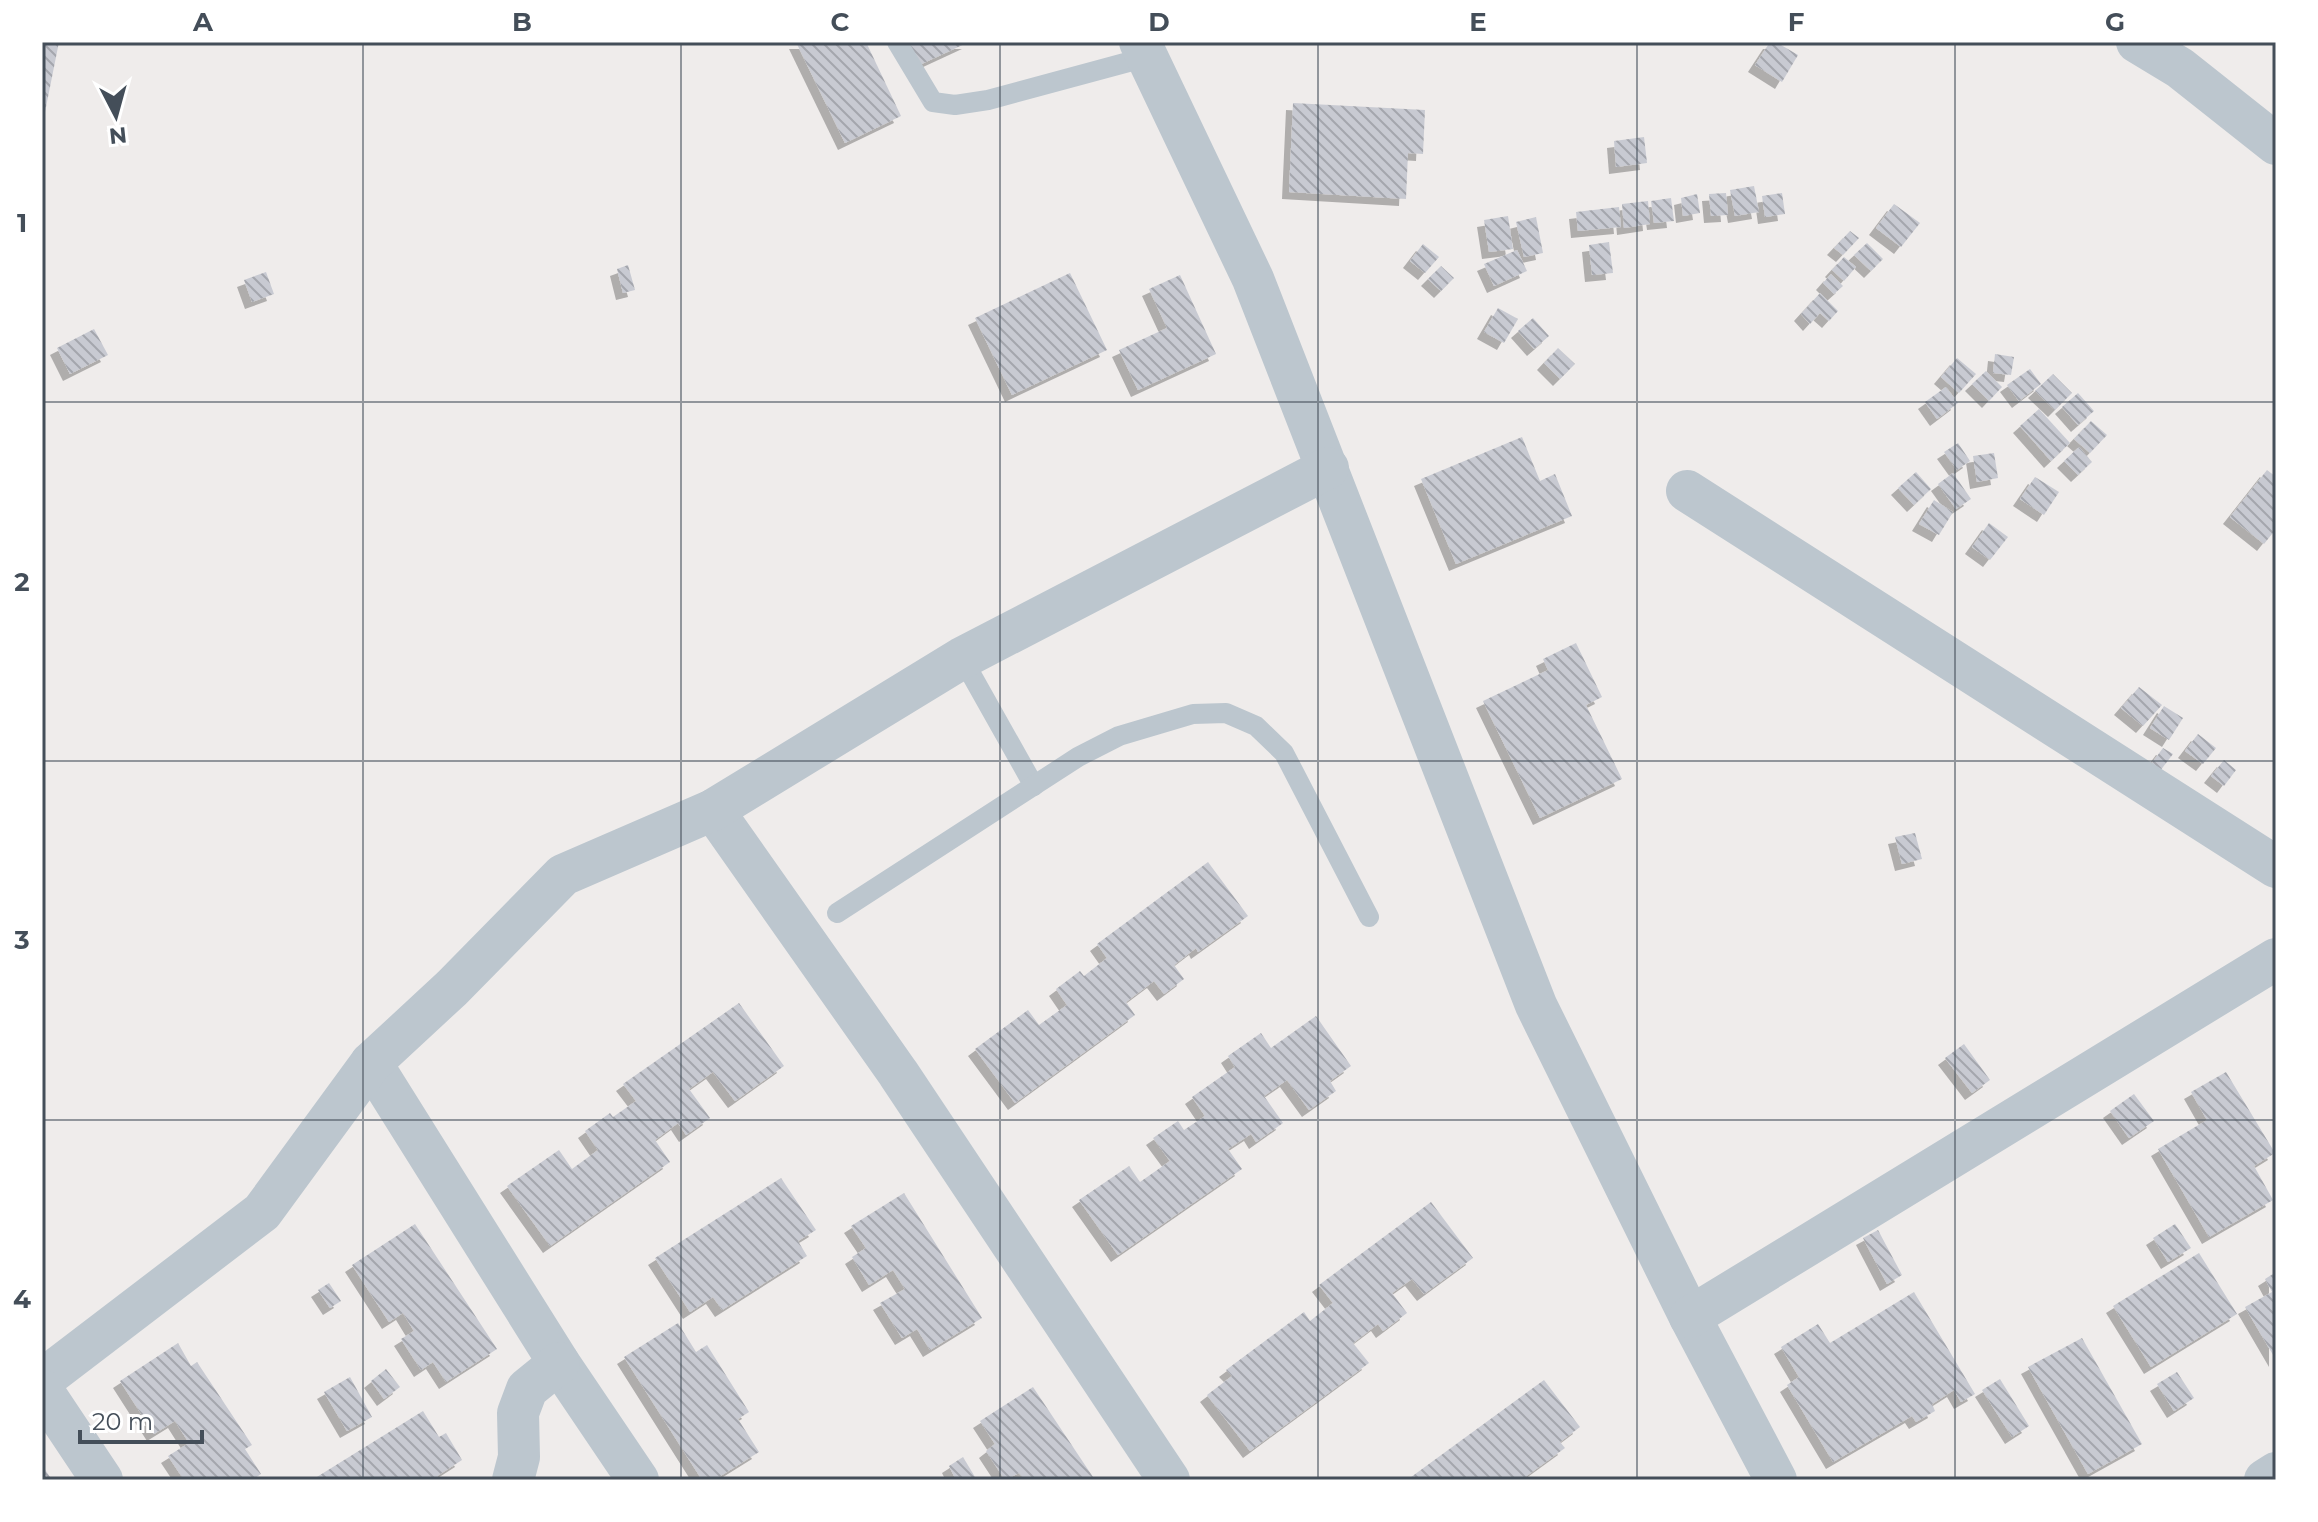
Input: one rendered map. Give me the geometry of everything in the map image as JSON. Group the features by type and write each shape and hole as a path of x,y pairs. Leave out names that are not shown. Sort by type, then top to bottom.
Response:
{"street":[{"path":"2137,42 2180,68 2276,144"},
{"path":"1144,49 1253,279 1536,1005 1690,1317 1776,1480"},
{"path":"42,1380 262,1212 371,1063 452,988 563,875 713,810 962,658 1328,468"},
{"path":"1687,491 2276,867"},
{"path":"713,810 898,1073 1169,1480"},
{"path":"1690,1317 2276,959"},
{"path":"371,1063 559,1363 638,1480"},
{"path":"513,1480 519,1457 518,1413 527,1389 559,1363"},
{"path":"42,1390 102,1480"},
{"path":"2265,1480 2276,1473"}],"lane":[{"path":"897,42 933,102 944,105 988,100 1144,49"},
{"path":"962,658 1034,786"},
{"path":"837,913 1078,757 1119,736 1193,714 1226,713 1256,726 1284,753 1369,917"}],"building":[{"path":"42,42 59,42 43,122 42,122"},
{"path":"796,42 866,42 901,116 845,143"},
{"path":"902,42 969,42 915,67"},
{"path":"1770,42 1776,42 1798,55 1782,82 1755,65"},
{"path":"1293,103 1425,110 1423,154 1408,153 1406,199 1289,192"},
{"path":"1644,137 1647,163 1616,167 1614,141"},
{"path":"1754,186 1759,212 1735,216 1730,190"},
{"path":"1726,193 1728,215 1711,216 1709,194"},
{"path":"1782,193 1785,214 1765,217 1762,196"},
{"path":"1697,194 1700,213 1683,216 1681,198"},
{"path":"1671,198 1674,221 1654,223 1651,201"},
{"path":"1648,201 1650,224 1624,228 1622,204"},
{"path":"1894,204 1920,223 1901,247 1876,228"},
{"path":"1619,207 1621,227 1578,231 1576,212"},
{"path":"1508,216 1513,249 1489,252 1484,220"},
{"path":"1536,217 1543,253 1524,257 1516,222"},
{"path":"1850,231 1859,238 1843,255 1834,248"},
{"path":"1609,242 1613,273 1592,275 1589,245"},
{"path":"1867,243 1883,259 1871,271 1854,255"},
{"path":"1423,244 1439,257 1425,273 1410,261"},
{"path":"1517,250 1527,271 1494,286 1484,264"},
{"path":"1844,257 1856,267 1844,281 1832,270"},
{"path":"628,265 635,290 623,293 617,269"},
{"path":"1441,266 1454,278 1441,291 1428,279"},
{"path":"266,272 274,294 252,302 244,280"},
{"path":"1070,273 1107,350 1012,395 975,318"},
{"path":"1831,274 1843,286 1834,294 1823,283"},
{"path":"1180,275 1216,354 1138,390 1119,350 1167,328 1149,289"},
{"path":"1820,293 1838,311 1829,321 1820,313 1810,324 1801,314"},
{"path":"1498,308 1518,319 1504,343 1484,332"},
{"path":"1533,318 1549,336 1534,349 1518,331"},
{"path":"94,329 108,355 70,374 57,348"},
{"path":"1558,348 1575,364 1560,379 1544,363"},
{"path":"1995,354 2014,357 2011,375 1993,373"},
{"path":"1957,358 1976,374 1959,393 1941,377"},
{"path":"2030,369 2041,384 2019,401 2007,385"},
{"path":"1986,371 2002,387 1989,401 1972,384"},
{"path":"2053,374 2072,393 2055,410 2035,391"},
{"path":"1946,387 1958,403 1937,419 1925,402"},
{"path":"2078,393 2094,411 2078,425 2062,407"},
{"path":"2039,409 2070,443 2051,461 2020,426"},
{"path":"2091,421 2107,435 2090,453 2074,439"},
{"path":"1522,437 1540,481 1555,474 1572,516 1456,564 1421,479"},
{"path":"1958,443 1970,461 1957,470 1944,452"},
{"path":"2079,447 2092,462 2078,475 2064,461"},
{"path":"1994,453 1998,478 1977,482 1973,456"},
{"path":"2267,470 2276,477 2276,529 2264,544 2230,517"},
{"path":"1916,472 1931,489 1914,505 1898,488"},
{"path":"1953,473 1971,499 1956,509 1938,484"},
{"path":"2035,477 2059,492 2044,515 2020,499"},
{"path":"1934,500 1953,512 1939,535 1919,524"},
{"path":"1989,523 2008,537 1990,560 1972,547"},
{"path":"1576,643 1602,697 1586,705 1622,779 1540,818 1483,701 1548,670 1543,659"},
{"path":"2139,687 2162,705 2143,726 2121,708"},
{"path":"2164,706 2183,718 2169,740 2150,728"},
{"path":"2198,734 2216,748 2203,764 2185,751"},
{"path":"2163,748 2173,754 2160,771 2151,764"},
{"path":"2224,760 2236,770 2224,786 2211,776"},
{"path":"1915,833 1922,859 1902,864 1895,837"},
{"path":"1208,862 1248,916 1198,952 1196,948 1174,965 1184,979 1164,994 1154,981 1126,1002 1135,1015 1015,1103 975,1049 1028,1010 1039,1025 1067,1005 1056,989 1080,971 1084,976 1107,958 1097,944"},
{"path":"739,1003 784,1066 735,1101 713,1072 689,1089 710,1118 686,1135 678,1123 655,1140 670,1162 550,1246 507,1186 559,1150 572,1169 598,1150 585,1131 610,1113 613,1117 636,1101 623,1084"},
{"path":"1316,1016 1351,1066 1330,1081 1336,1091 1309,1110 1287,1080 1264,1096 1283,1123 1256,1142 1251,1134 1228,1149 1242,1169 1118,1255 1079,1200 1129,1166 1140,1182 1170,1161 1153,1138 1178,1121 1184,1130 1205,1116 1192,1097 1235,1067 1228,1056 1261,1033 1271,1048"},
{"path":"1964,1044 1990,1080 1972,1093 1945,1058"},
{"path":"2226,1072 2275,1153 2254,1166 2273,1200 2209,1237 2158,1149 2207,1120 2191,1092"},
{"path":"2134,1094 2154,1121 2129,1138 2110,1111"},
{"path":"781,1178 816,1230 798,1241 807,1256 722,1310 713,1297 690,1312 655,1258"},
{"path":"904,1193 982,1318 930,1350 917,1329 902,1338 880,1303 905,1289 893,1270 869,1285 852,1257 866,1248 851,1226"},
{"path":"1431,1202 1473,1258 1424,1294 1412,1279 1392,1293 1407,1313 1383,1331 1378,1324 1353,1343 1369,1363 1250,1451 1207,1395 1232,1376 1226,1370 1304,1312 1310,1321 1333,1303 1319,1285"},
{"path":"415,1224 497,1349 446,1382 433,1362 421,1370 401,1339 414,1331 403,1313 389,1322 352,1265"},
{"path":"2175,1224 2191,1248 2168,1262 2153,1238"},
{"path":"1878,1230 1902,1275 1887,1284 1863,1238"},
{"path":"2199,1253 2237,1314 2151,1367 2113,1306"},
{"path":"2276,1272 2276,1360 2245,1307 2272,1292 2265,1279"},
{"path":"329,1283 341,1301 330,1308 318,1290"},
{"path":"1914,1292 1975,1394 1961,1402 1954,1390 1932,1404 1935,1411 1916,1422 1912,1416 1833,1462 1787,1385 1799,1377 1781,1347 1818,1324 1830,1343"},
{"path":"678,1323 696,1352 707,1345 749,1412 738,1419 759,1452 714,1480 702,1480 624,1357"},
{"path":"2082,1338 2142,1444 2088,1474 2028,1367"},
{"path":"178,1343 191,1366 197,1362 252,1445 245,1449 261,1474 252,1480 184,1480 168,1456 189,1443 175,1421 154,1434 120,1381"},
{"path":"386,1369 400,1387 384,1399 371,1381"},
{"path":"2177,1372 2194,1398 2174,1411 2157,1384"},
{"path":"350,1377 372,1417 347,1431 324,1392"},
{"path":"2000,1379 2029,1426 2012,1437 1982,1390"},
{"path":"1544,1380 1580,1427 1560,1442 1565,1448 1521,1480 1407,1480"},
{"path":"1033,1387 1095,1480 1024,1480 1019,1473 1005,1480 986,1451 995,1444 980,1421"},
{"path":"423,1411 439,1437 446,1433 462,1460 437,1476 439,1480 312,1480"},
{"path":"963,1457 975,1477 956,1480 949,1466"},
{"path":"42,1465 52,1480 42,1480"}]}
